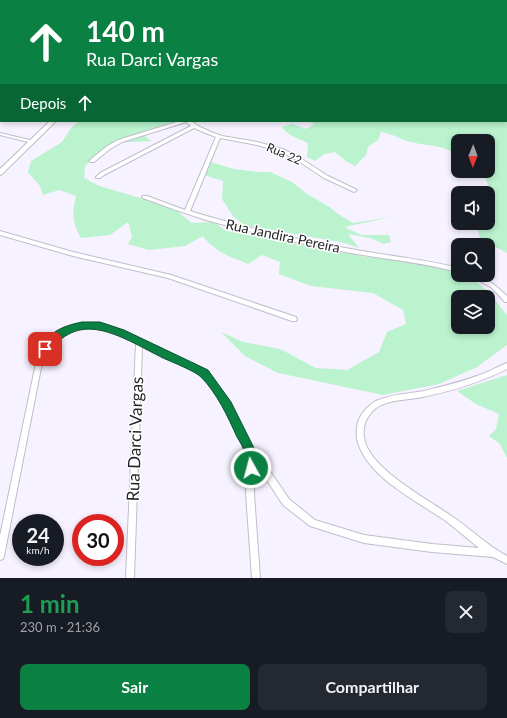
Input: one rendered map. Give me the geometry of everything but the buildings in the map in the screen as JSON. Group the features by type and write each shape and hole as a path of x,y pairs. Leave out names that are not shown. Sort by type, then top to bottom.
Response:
{"street":[{"path":"0,173 52,122"},
{"path":"92,161 108,148 120,141 183,122"},
{"name":"Rua 22","path":"188,122 218,137 255,143 282,151 328,178 354,190"},
{"path":"98,177 194,126"},
{"path":"0,134 32,142"},
{"path":"188,212 218,137"},
{"name":"Rua Jandira Pereira","path":"145,197 188,212 250,230 324,246 438,264 451,268"},
{"path":"0,233 73,254 169,276 294,319"},
{"path":"485,282 493,286 507,300"},
{"path":"0,556 39,363 45,349 53,338 66,329 82,326 100,326 139,342 204,373 227,405 252,454 258,460 286,502 313,524 364,539 492,554 507,560"},
{"name":"Rua Darci Vargas","path":"130,578 139,342"},
{"path":"492,554 449,519 388,478 363,450 359,430 363,419 373,407 385,402 458,384 500,370 507,366"},
{"path":"252,454 250,494 256,578"}],"green space":[{"path":"78,122 171,122 147,131 143,135 152,141 111,143 85,166 84,178 99,186 147,200 177,211 192,223 213,222 227,231 366,257 417,262 451,271 451,282 477,282 486,290 451,290 451,334 495,334 495,300 507,315 507,345 477,367 439,384 383,395 278,373 245,356 221,332 243,342 280,349 316,368 347,370 379,352 387,332 406,324 403,310 373,293 311,286 279,274 280,262 262,255 248,264 218,250 203,236 185,246 149,250 128,244 132,236 128,222 110,235 81,238 74,222 76,196 59,190 43,195 40,186 28,172 31,161 62,142 71,128"},
{"path":"311,122 507,122 507,253 495,247 495,238 480,238 478,230 495,230 495,186 488,186 486,178 495,178 495,134 451,134 451,151 439,147 414,143 381,132 378,140 368,147 366,155 355,166 335,152 324,154 315,161 307,157 308,143 290,135 281,127 292,124 307,129 314,124"},
{"path":"211,162 234,169 270,172 292,182 307,194 353,223 392,217 344,227 361,235 389,235 391,242 384,244 370,238 348,234 359,248 345,243 244,225 233,216 222,199 223,181 204,175"},
{"path":"507,375 507,458 500,444 489,436 496,429 499,414 476,404 457,391"}],"route":[{"path":"45,349 53,338 66,329 82,326 100,326 120,333 204,373 227,405 252,454 251,468"}]}
